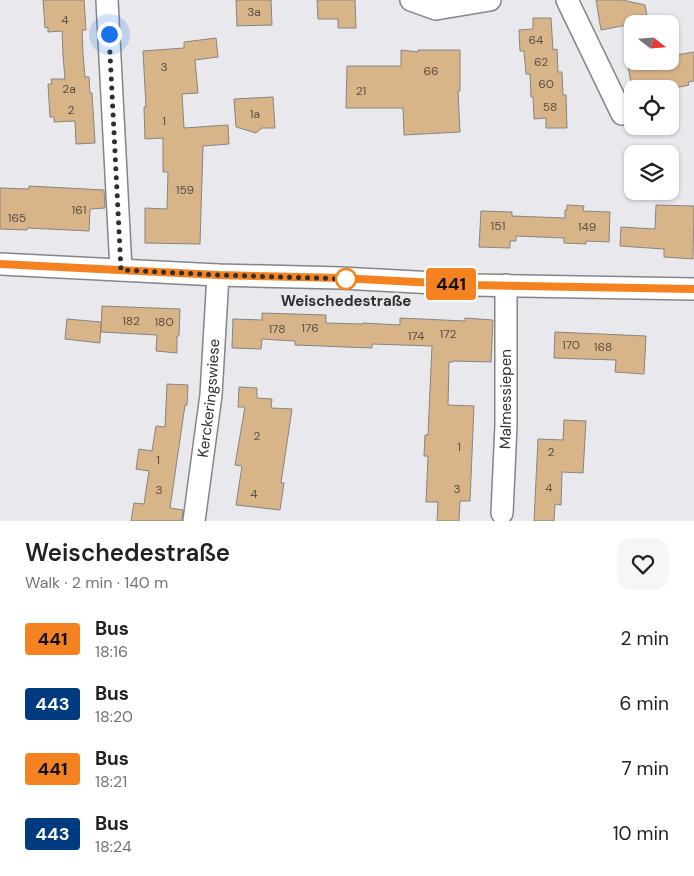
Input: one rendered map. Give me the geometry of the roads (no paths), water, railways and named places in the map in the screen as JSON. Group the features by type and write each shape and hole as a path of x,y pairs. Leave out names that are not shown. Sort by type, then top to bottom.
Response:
{"street":[{"path":"107,0 121,270"},
{"path":"411,0 436,9 490,0"},
{"path":"567,0 622,114"},
{"path":"0,264 218,275 506,285 694,289"},
{"name":"Kerckeringswiese","path":"194,521 211,395 218,275"},
{"name":"Malmessiepen","path":"502,513 506,425 506,285"}],"place":[{"name":"Weischedestraße","path":"346,279"}]}
